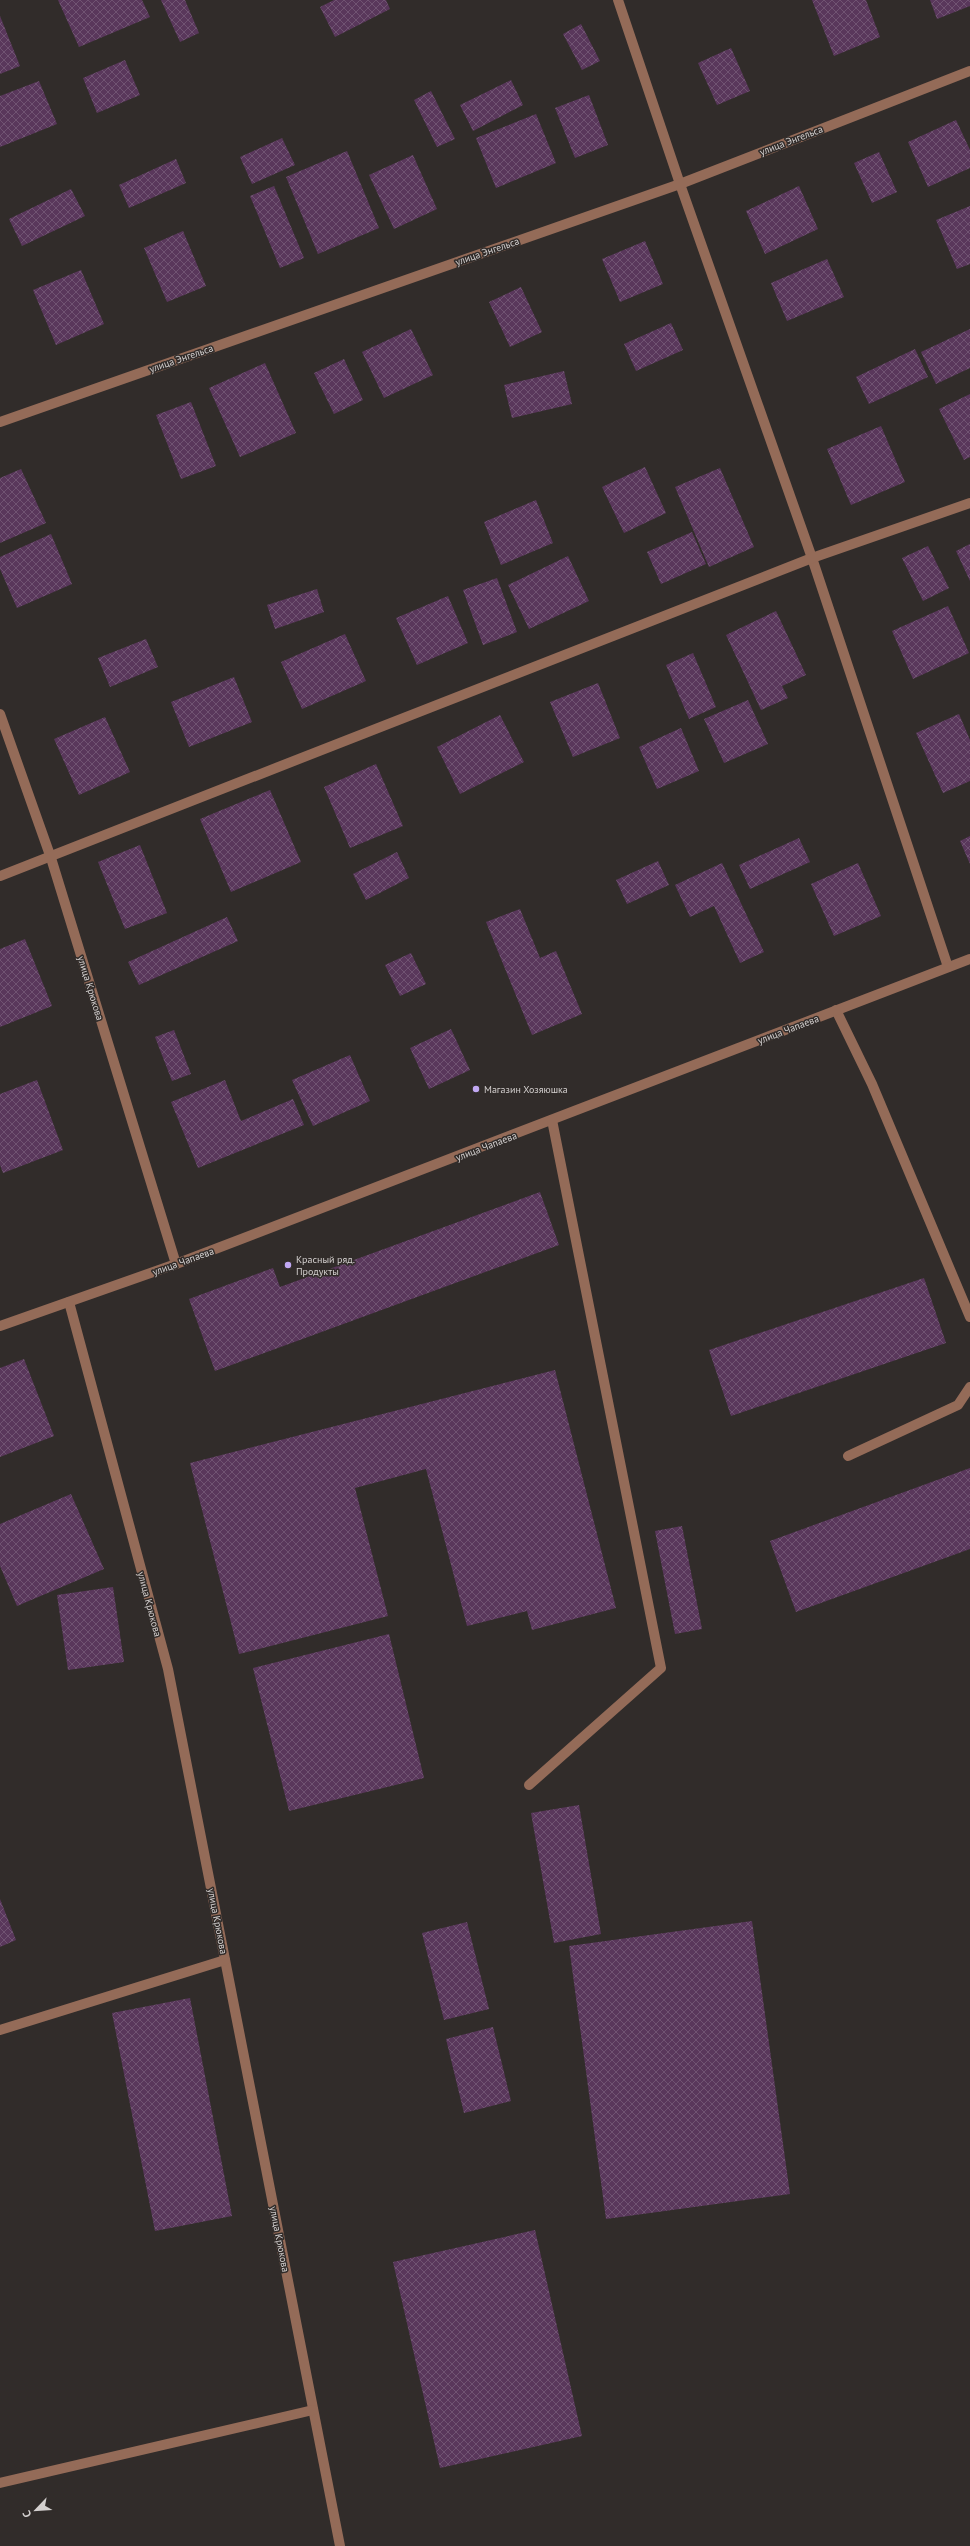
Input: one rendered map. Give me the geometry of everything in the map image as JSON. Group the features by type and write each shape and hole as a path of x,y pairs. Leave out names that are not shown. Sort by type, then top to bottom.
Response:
{"street":[{"path":"618,0 680,184 812,558 948,967"},
{"name":"улица Энгельса","path":"0,422 680,184 970,71"},
{"path":"0,876 51,858 812,558 970,503"},
{"name":"улица Крюкова","path":"0,714 51,858 176,1264"},
{"name":"улица Чапаева","path":"0,1326 176,1264 970,959"},
{"path":"836,1010 878,1099 970,1317"},
{"path":"529,1786 661,1668 552,1120"},
{"name":"улица Крюкова","path":"68,1302 168,1669 340,2546"},
{"path":"848,1456 958,1405 970,1387"},
{"path":"0,2030 226,1960"},
{"path":"0,2483 313,2410"}],"building":[{"path":"58,0 142,0 150,17 79,47"},
{"path":"161,0 185,0 199,33 180,42"},
{"path":"334,0 386,0 390,9 335,37 320,7"},
{"path":"812,0 866,0 880,37 834,56"},
{"path":"930,0 970,0 970,6 937,19"},
{"path":"0,16 20,66 0,74"},
{"path":"581,24 600,61 582,70 563,34"},
{"path":"731,48 750,91 717,105 698,63"},
{"path":"125,60 140,95 97,113 83,78"},
{"path":"511,80 523,105 473,131 460,105"},
{"path":"39,81 57,124 0,147 0,96"},
{"path":"431,91 455,139 437,147 414,100"},
{"path":"589,95 608,145 575,158 555,108"},
{"path":"536,114 556,163 496,188 476,138"},
{"path":"956,120 970,150 970,168 928,187 908,142"},
{"path":"282,138 295,165 252,184 240,157"},
{"path":"347,151 379,228 318,254 286,177"},
{"path":"879,152 897,192 872,203 854,163"},
{"path":"413,155 437,209 394,229 369,175"},
{"path":"176,159 186,183 129,208 119,185"},
{"path":"274,186 304,258 280,268 250,196"},
{"path":"799,186 818,229 765,254 746,211"},
{"path":"71,189 85,216 22,246 9,219"},
{"path":"970,206 970,264 957,269 936,220"},
{"path":"183,231 206,286 167,302 144,248"},
{"path":"645,241 663,284 620,302 602,259"},
{"path":"827,259 844,297 787,321 771,283"},
{"path":"81,270 104,324 56,345 33,290"},
{"path":"521,287 542,332 510,347 489,302"},
{"path":"671,323 683,350 636,371 624,344"},
{"path":"411,329 433,375 384,398 362,352"},
{"path":"970,329 970,368 936,384 921,352"},
{"path":"915,349 928,377 869,404 856,377"},
{"path":"344,359 363,400 334,414 314,373"},
{"path":"265,363 296,433 240,457 209,388"},
{"path":"564,371 572,404 512,418 504,385"},
{"path":"970,394 970,457 964,460 939,409"},
{"path":"191,402 216,466 181,479 156,415"},
{"path":"881,426 905,482 851,505 827,449"},
{"path":"645,467 666,513 624,533 602,487"},
{"path":"720,468 754,547 709,567 675,487"},
{"path":"21,469 46,523 0,543 0,478"},
{"path":"536,500 553,543 501,565 484,522"},
{"path":"692,532 706,564 661,584 647,552"},
{"path":"51,534 72,584 17,608 0,569 0,557"},
{"path":"970,544 970,581 956,551"},
{"path":"928,546 949,588 923,601 902,558"},
{"path":"568,556 589,601 529,629 508,585"},
{"path":"497,578 517,632 483,645 463,590"},
{"path":"317,589 324,612 275,629 267,605"},
{"path":"448,596 468,643 417,665 396,618"},
{"path":"948,606 969,653 913,679 892,631"},
{"path":"776,611 806,675 782,686 788,698 761,710 726,635"},
{"path":"345,634 366,681 302,709 281,662"},
{"path":"146,639 158,667 110,687 98,658"},
{"path":"693,653 716,707 689,719 666,665"},
{"path":"234,677 252,722 189,747 171,702"},
{"path":"598,683 620,738 573,757 550,702"},
{"path":"748,700 768,744 724,763 704,719"},
{"path":"959,714 970,740 970,781 943,793 916,733"},
{"path":"500,715 524,762 460,794 437,747"},
{"path":"105,717 130,772 79,795 54,739"},
{"path":"681,728 699,771 657,789 639,747"},
{"path":"376,764 403,826 350,848 324,787"},
{"path":"270,790 301,862 231,892 200,819"},
{"path":"970,836 970,864 960,841"},
{"path":"799,838 810,862 750,889 739,865"},
{"path":"140,845 167,913 125,929 98,862"},
{"path":"397,852 409,878 366,900 353,874"},
{"path":"658,861 669,885 627,904 616,880"},
{"path":"722,863 764,952 740,963 714,906 690,917 675,885"},
{"path":"858,863 881,916 834,936 811,884"},
{"path":"520,909 540,958 556,951 582,1014 532,1035 486,922"},
{"path":"227,917 238,941 139,985 128,962"},
{"path":"25,939 52,1006 0,1027 0,949"},
{"path":"411,953 426,984 400,996 385,965"},
{"path":"451,1029 470,1070 429,1089 410,1048"},
{"path":"174,1030 191,1074 172,1081 155,1037"},
{"path":"350,1055 370,1101 313,1126 292,1080"},
{"path":"37,1080 63,1150 3,1173 0,1165 0,1094"},
{"path":"225,1080 241,1121 293,1099 304,1125 198,1168 171,1102"},
{"path":"540,1192 559,1245 215,1371 189,1299 273,1268 280,1287"},
{"path":"924,1278 946,1343 731,1416 709,1350"},
{"path":"24,1359 54,1436 0,1457 0,1368"},
{"path":"555,1370 616,1608 532,1630 527,1611 467,1626 426,1469 355,1488 388,1616 239,1654 190,1463"},
{"path":"970,1468 970,1549 796,1612 770,1541"},
{"path":"71,1494 104,1569 17,1606 0,1566 0,1524"},
{"path":"682,1526 702,1629 675,1634 655,1531"},
{"path":"113,1587 124,1662 68,1670 57,1595"},
{"path":"389,1634 424,1778 289,1811 253,1668"},
{"path":"579,1805 601,1934 554,1943 531,1813"},
{"path":"0,1899 16,1940 0,1947"},
{"path":"752,1921 790,2194 606,2219 569,1946"},
{"path":"467,1922 489,2009 444,2020 422,1933"},
{"path":"190,1998 232,2216 155,2231 112,2013"},
{"path":"493,2027 511,2101 464,2113 446,2039"},
{"path":"535,2230 582,2436 440,2468 393,2262"}],"place":[{"name":"Магазин Хозяюшка","path":"476,1089"},
{"name":"Красный ряд. Продукты","path":"288,1265"}]}
